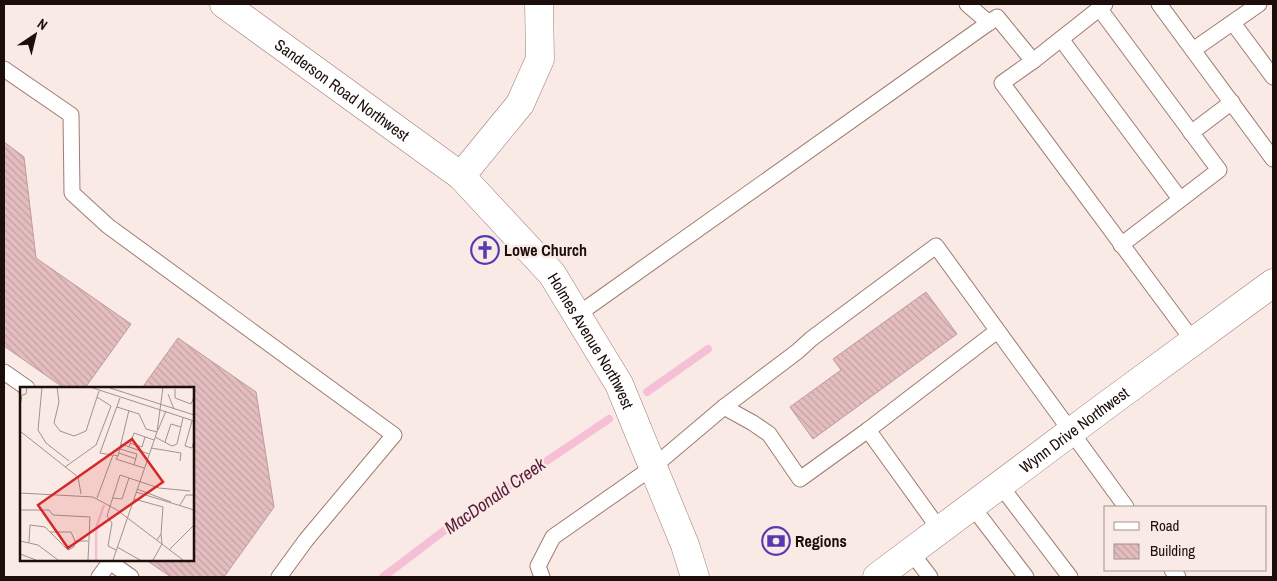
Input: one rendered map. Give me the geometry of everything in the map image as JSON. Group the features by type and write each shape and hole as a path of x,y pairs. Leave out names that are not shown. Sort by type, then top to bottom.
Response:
{"street":[{"name":"Sanderson Road Northwest","path":"224,4 461,176"},
{"path":"461,176 520,104 540,59 539,4"},
{"name":"Holmes Avenue Northwest","path":"461,176 552,274 619,384 685,544 695,577"},
{"name":"Wynn Drive Northwest","path":"877,577 1273,283"}],"lane":[{"path":"967,4 990,23"},
{"path":"1159,4 1273,159"},
{"path":"1193,50 1259,4"},
{"path":"1121,245 1219,170 1102,6 1002,83 1121,245 1194,342"},
{"path":"577,316 998,17 1033,61"},
{"path":"1233,23 1273,77"},
{"path":"1061,38 1180,199"},
{"path":"4,68 71,115 72,193 108,226 394,436 306,540 279,577"},
{"path":"1191,133 1232,102"},
{"path":"542,577 538,566 553,537 653,467 724,407 811,339 936,246 1125,506"},
{"path":"724,407 769,434 800,479 868,430 997,331"},
{"path":"4,372 26,387"},
{"path":"868,430 940,530"},
{"path":"1000,485 1070,577"},
{"path":"972,506 1026,577"},
{"path":"910,552 930,577"},
{"path":"100,577 111,561 131,577"}],"building":[{"path":"4,142 24,157 36,258 131,324 86,387 63,387 4,346"},
{"path":"926,292 957,334 813,439 790,407 841,370 833,359"},
{"path":"178,338 256,392 274,507 224,577 171,577 147,561 194,561 194,387 143,387"}],"waterway":[{"name":"MacDonald Creek","path":"647,392 708,349"},
{"name":"MacDonald Creek","path":"383,577 453,524 609,419"}],"place":[{"name":"Lowe Church","path":"485,250"},
{"name":"Regions","path":"776,541"}]}
